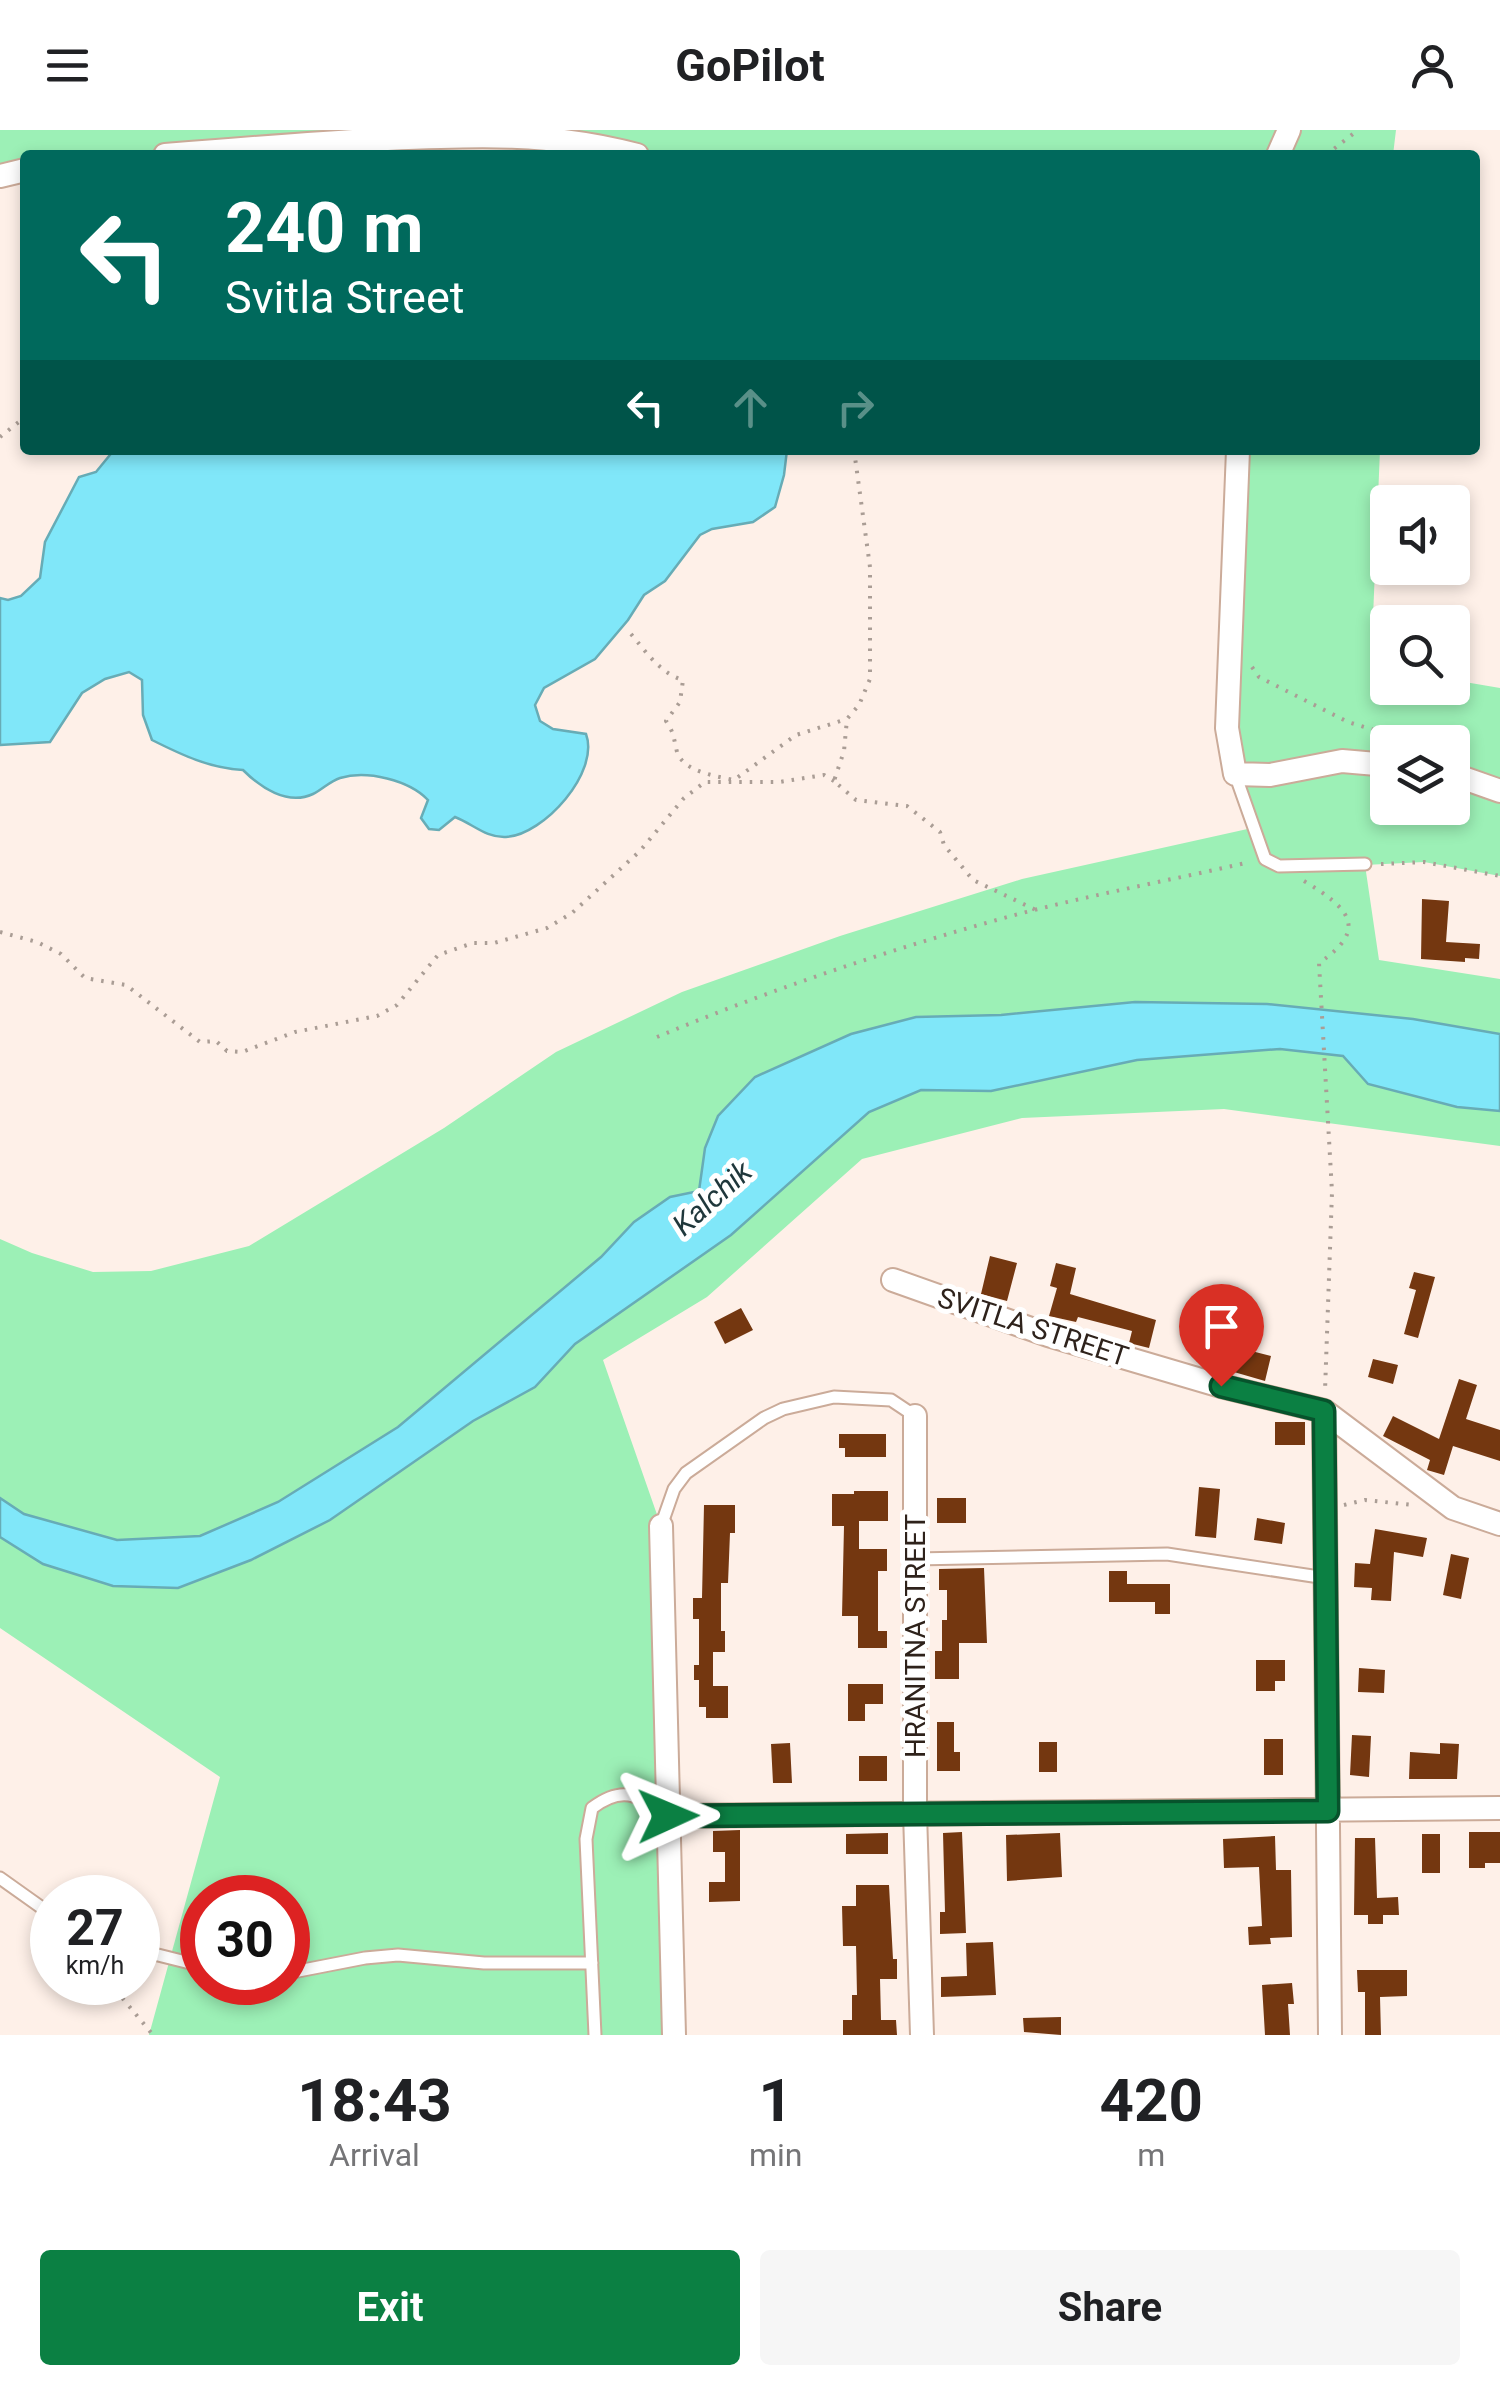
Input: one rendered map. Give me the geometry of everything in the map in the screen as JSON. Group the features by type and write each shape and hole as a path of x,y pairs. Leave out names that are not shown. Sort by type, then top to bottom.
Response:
{"street":[{"path":"226,150 497,134 560,138 614,150"},
{"path":"1238,455 1228,728 1235,774 1270,775 1342,761 1370,764"},
{"path":"1470,780 1500,791"},
{"name":"SVITLA STREET","path":"893,1280 1048,1335 1221,1386 1324,1411"},
{"path":"1324,1411 1453,1508 1500,1524"},
{"path":"1324,1411 1330,2035"},
{"name":"HRANITNA STREET","path":"915,1416 915,1813 922,2035"},
{"path":"662,1526 674,2035"},
{"path":"668,1816 1500,1808"}],"lane":[{"path":"1235,774 1264,860 1279,866 1365,864"},
{"path":"662,1526 674,1490 686,1474 764,1418 783,1409 834,1397 890,1400 915,1416"},
{"path":"915,1559 1167,1554 1326,1578"},
{"path":"595,2035 586,1840 592,1808 609,1796 626,1794 668,1816"},
{"path":"0,1878 30,1899"},
{"path":"310,1969 398,1955 484,1963 592,1963"}],"path":[{"path":"1332,150 1358,130"},
{"path":"0,437 20,421"},
{"path":"734,780 796,736 847,719 870,679 870,566 855,455"},
{"path":"632,634 658,666 670,676 684,680 680,702 666,721 677,741 678,754 689,767 734,780"},
{"path":"1230,640 1259,677 1348,722 1370,729"},
{"path":"834,781 844,751 847,719"},
{"path":"0,932 19,935 49,948 85,978 126,984 200,1042 216,1041 227,1051 242,1052 296,1032 377,1016 397,1005 438,955 473,942 494,942 547,928 572,914 640,850 684,798 705,782 779,782 824,775 856,800 907,806 940,832 944,845 973,880 1036,910"},
{"path":"656,1036 798,982 921,942 1036,910 1264,860"},
{"path":"1365,864 1424,862 1500,876"},
{"path":"1279,866 1344,912 1349,938 1319,963 1332,1192 1324,1411"},
{"path":"1326,1516 1345,1504 1365,1500 1453,1508"},
{"path":"127,2005 150,2035"}],"green space":[{"path":"0,130 1396,130 1394,150 615,150 561,138 281,150 20,150 20,171 0,176"},
{"path":"1238,455 1380,455 1379,485 1370,485 1370,585 1374,585 1374,605 1370,605 1370,705 1470,705 1470,683 1500,688 1500,876 1424,862 1365,865 1379,960 1500,979 1500,1146 1224,1109 1022,1118 862,1159 707,1297 603,1360 661,1526 674,2035 149,2035 180,1922 180,2005 310,2005 310,1875 193,1875 220,1777 0,1628 0,1239 93,1272 151,1271 249,1246 444,1128 556,1052 682,992 840,936 1022,879 1252,828 1235,774"}],"water":[{"path":"110,455 786,455 775,507 753,522 700,535 665,581 644,595 595,659 544,688 535,705 540,721 553,729 586,734 585,766 566,799 552,814 521,834 506,837 486,833 455,817 439,830 429,829 421,818 428,800 387,778 340,778 313,794 293,798 257,783 243,770 185,756 152,740 143,715 142,680 129,672 105,679 82,693 50,742 0,745 0,598 21,596 40,578 45,542 79,477 96,472"},
{"name":"Kalchik","path":"1135,1002 1267,1004 1413,1019 1500,1034 1500,1111 1457,1107 1368,1084 1343,1056 1280,1049 1137,1060 991,1091 921,1090 869,1112 731,1235 575,1344 535,1387 473,1421 330,1520 251,1560 178,1588 113,1586 43,1564 0,1537 0,1498 24,1514 117,1540 200,1536 278,1502 398,1427 601,1257 634,1222 670,1197 699,1191 705,1148 718,1116 755,1077 851,1034 916,1017 1001,1015"}],"building":[{"path":"1422,899 1449,901 1446,942 1480,944 1479,959 1421,959"},
{"path":"990,1256 1017,1263 1007,1301 981,1294"},
{"path":"1056,1263 1076,1268 1070,1294 1156,1320 1149,1348 1129,1343 1132,1331 1078,1317 1076,1322 1049,1316 1057,1288 1050,1286"},
{"path":"1414,1272 1435,1277 1418,1338 1404,1334 1416,1290 1409,1288"},
{"path":"741,1308 753,1330 725,1344 714,1322"},
{"path":"1203,1333 1226,1339 1224,1344 1271,1356 1265,1381 1196,1361"},
{"path":"1373,1359 1398,1365 1393,1384 1368,1377"},
{"path":"1459,1379 1477,1385 1466,1419 1500,1430 1500,1461 1453,1446 1444,1475 1427,1470 1430,1460 1383,1436 1393,1416 1439,1439"},
{"path":"1275,1422 1305,1422 1305,1445 1275,1445"},
{"path":"839,1434 886,1434 886,1457 845,1457 845,1448 839,1448"},
{"path":"1199,1487 1220,1489 1216,1538 1195,1536"},
{"path":"888,1491 888,1521 859,1521 859,1549 887,1549 887,1571 878,1571 878,1631 887,1631 887,1648 858,1648 858,1616 842,1616 844,1526 832,1526 832,1494"},
{"path":"937,1498 966,1498 966,1523 937,1523"},
{"path":"704,1505 735,1505 728,1583 721,1583 725,1652 713,1652 713,1686 728,1686 728,1718 706,1718 706,1707 699,1707 699,1680 694,1680 694,1665 699,1665 699,1619 693,1619 693,1598 702,1598"},
{"path":"1257,1518 1285,1523 1282,1544 1254,1540"},
{"path":"1375,1529 1427,1538 1423,1557 1394,1552 1391,1601 1371,1600 1372,1588 1354,1587 1355,1563 1370,1564"},
{"path":"1451,1554 1469,1558 1461,1599 1443,1595"},
{"path":"984,1568 987,1643 959,1643 959,1679 935,1679 935,1651 942,1651 942,1620 947,1620 947,1590 939,1590 939,1569"},
{"path":"1109,1571 1127,1571 1127,1584 1170,1584 1170,1614 1155,1614 1155,1602 1109,1602"},
{"path":"1256,1660 1285,1660 1285,1681 1275,1681 1275,1691 1256,1691"},
{"path":"1359,1668 1385,1670 1384,1693 1358,1692"},
{"path":"848,1684 883,1684 883,1704 865,1704 865,1721 848,1721"},
{"path":"937,1722 954,1722 954,1752 960,1752 960,1771 937,1771"},
{"path":"1352,1735 1371,1736 1369,1777 1350,1775"},
{"path":"1264,1739 1283,1739 1283,1775 1264,1775"},
{"path":"1039,1742 1057,1742 1057,1772 1039,1772"},
{"path":"790,1743 792,1783 773,1783 771,1744"},
{"path":"1440,1743 1459,1744 1457,1779 1409,1779 1410,1752 1440,1754"},
{"path":"859,1756 887,1756 887,1781 859,1781"},
{"path":"740,1830 740,1901 709,1902 709,1882 725,1882 725,1852 713,1852 713,1831"},
{"path":"962,1832 966,1933 940,1934 940,1912 945,1912 943,1833"},
{"path":"1469,1832 1500,1832 1500,1863 1469,1868"},
{"path":"888,1833 888,1854 846,1854 846,1834"},
{"path":"1060,1833 1062,1877 1007,1881 1006,1835"},
{"path":"1422,1834 1440,1834 1440,1873 1422,1873"},
{"path":"1275,1836 1276,1870 1291,1870 1292,1937 1270,1938 1271,1944 1249,1945 1248,1927 1262,1926 1259,1867 1224,1868 1223,1839"},
{"path":"1355,1838 1375,1838 1377,1898 1398,1897 1399,1915 1383,1915 1383,1924 1368,1924 1368,1915 1354,1915"},
{"path":"856,1885 889,1885 897,1979 880,1979 881,2020 896,2020 897,2035 843,2035 843,2020 852,2020 852,1995 857,1995 856,1946 843,1946 842,1906 856,1906"},
{"path":"993,1942 996,1995 941,1997 941,1977 967,1976 966,1943"},
{"path":"1357,1970 1407,1970 1407,1996 1380,1997 1381,2035 1365,2035 1365,1992 1358,1992"},
{"path":"1292,1983 1294,2004 1288,2004 1290,2035 1265,2035 1262,1985"},
{"path":"1061,2017 1061,2035 1024,2032 1023,2018"}],"route":[{"path":"668,1816 1328,1811 1324,1411 1221,1386"}]}
